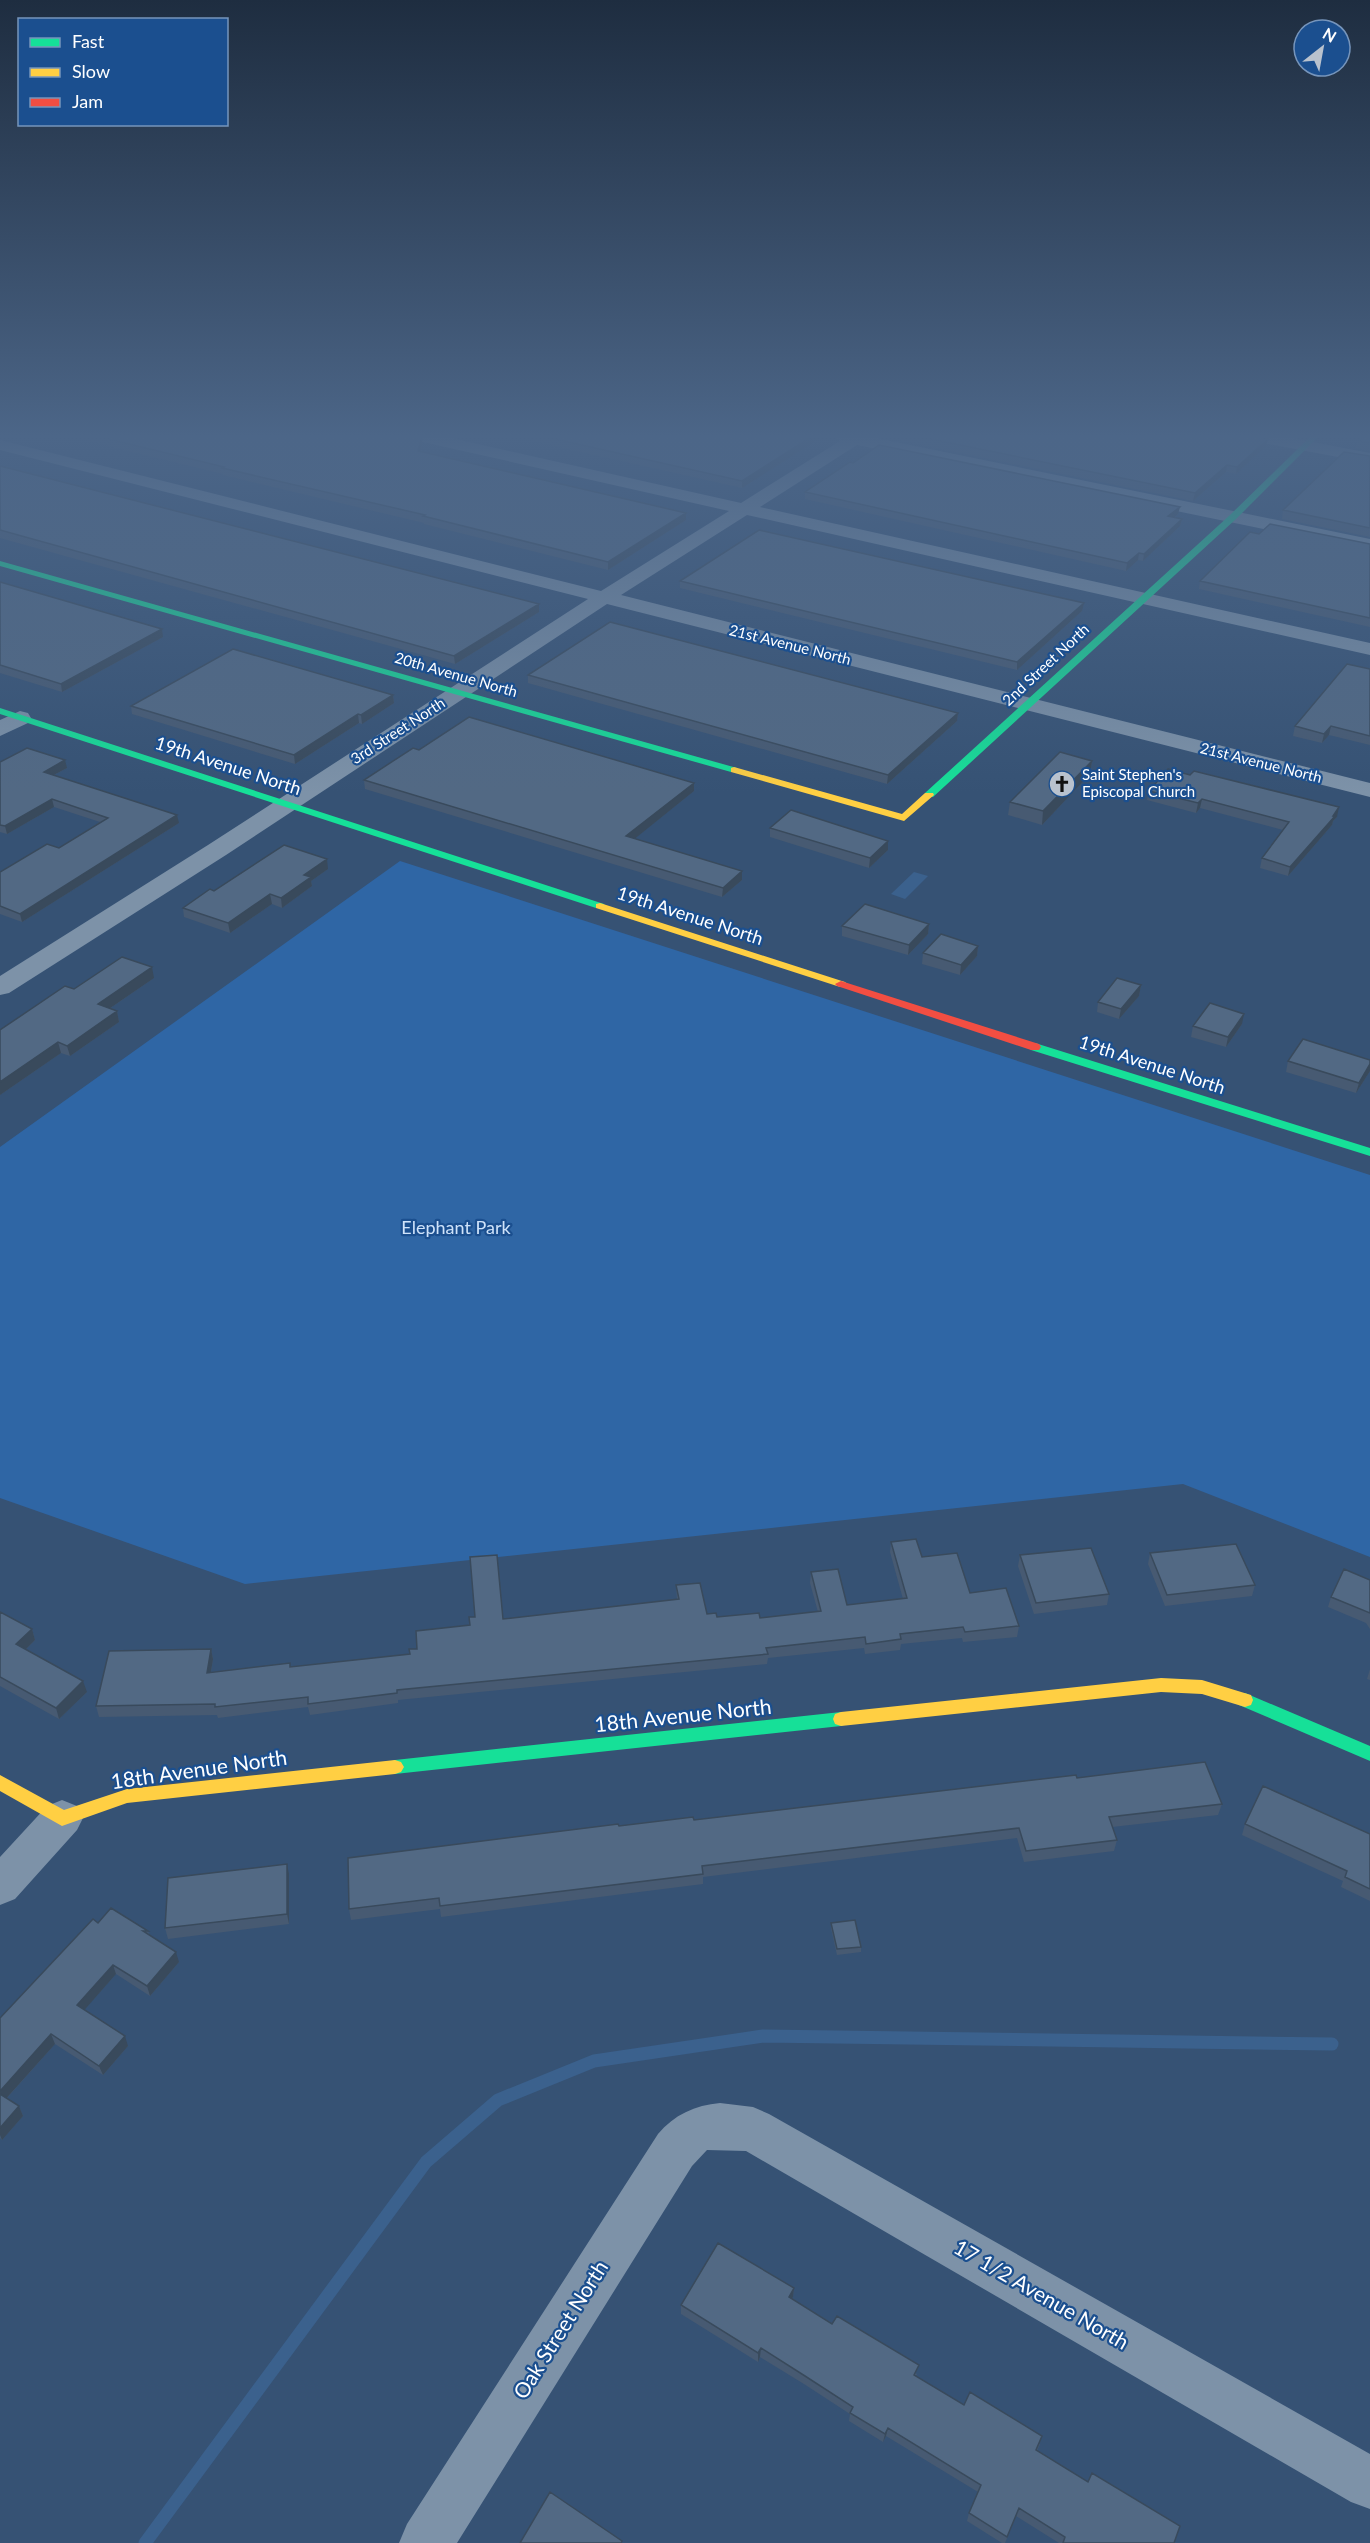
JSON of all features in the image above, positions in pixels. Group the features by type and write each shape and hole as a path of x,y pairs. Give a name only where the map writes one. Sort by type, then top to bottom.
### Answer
{"street":[{"name":"21st Avenue North","path":"436,556 1370,790"},
{"name":"3rd Street North","path":"0,987 670,556"},
{"path":"953,556 1370,649"},
{"name":"2nd Street North","path":"904,818 1190,556"},
{"name":"20th Avenue North","path":"0,563 904,818"},
{"path":"0,729 10,714"},
{"name":"19th Avenue North","path":"10,714 1057,1054 1370,1152"},
{"name":"18th Avenue North","path":"62,1818 127,1796 1161,1685 1203,1687 1242,1698 1370,1754"},
{"path":"0,1782 62,1818 0,1886"},
{"name":"17 1/2 Avenue North","path":"706,2126 753,2130 1370,2483"},
{"name":"Oak Street North","path":"426,2543 675,2150 681,2142 706,2126"}],"green space":[{"name":"Elephant Park","path":"400,861 1370,1175 1370,1557 1183,1484 245,1584 0,1498 0,1147"}],"shaded area":[{"path":"914,872 928,876 905,899 891,894"}],"building":[{"path":"93,556 350,556 539,604 454,656"},
{"path":"583,556 618,556 608,562"},
{"path":"719,556 873,556 1084,603 1017,662 680,581"},
{"path":"1094,556 1136,556 1127,563"},
{"path":"1226,556 1370,556 1370,618 1200,581"},
{"path":"0,582 162,629 61,684 0,665"},
{"path":"610,622 958,713 888,775 528,675"},
{"path":"233,649 393,695 361,715 358,714 294,755 131,706"},
{"path":"1347,664 1370,669 1370,736 1331,726 1324,734 1295,726"},
{"path":"469,717 694,783 626,836 742,871 723,888 364,780 413,748 419,750"},
{"path":"27,748 65,760 44,772 177,815 20,914 0,906 0,872 47,844 59,848 108,818 52,799 5,826 0,825 0,762"},
{"path":"1060,752 1092,761 1043,811 1010,802"},
{"path":"1168,769 1190,775 1194,771 1339,807 1333,816 1335,816 1290,867 1262,858 1289,822 1202,799 1198,803 1149,791"},
{"path":"791,810 888,841 870,858 770,828"},
{"path":"284,845 327,859 304,875 311,877 281,898 270,894 228,923 183,908 210,889 214,891"},
{"path":"865,904 929,924 909,945 842,926"},
{"path":"941,934 978,946 961,965 923,953"},
{"path":"122,957 152,967 98,1004 117,1011 67,1046 58,1042 0,1082 0,1030 65,986 74,989"},
{"path":"1117,978 1141,985 1121,1009 1098,1002"},
{"path":"1210,1003 1244,1014 1228,1037 1193,1026"},
{"path":"1303,1039 1370,1060 1370,1064 1359,1083 1288,1061"},
{"path":"916,1539 922,1557 957,1553 970,1593 1006,1588 1019,1626 965,1632 963,1627 900,1634 901,1639 866,1644 865,1637 766,1648 768,1654 397,1690 397,1693 308,1704 308,1697 215,1707 215,1704 96,1706 109,1651 211,1649 207,1673 290,1663 290,1667 410,1654 409,1649 417,1649 416,1631 470,1625 469,1617 475,1617 470,1557 497,1555 503,1619 679,1599 676,1585 700,1583 707,1614 716,1613 717,1617 759,1613 760,1618 821,1611 811,1572 838,1569 847,1605 907,1598 891,1542"},
{"path":"1236,1544 1255,1585 1167,1595 1150,1553"},
{"path":"1091,1548 1109,1594 1036,1603 1020,1555"},
{"path":"1344,1569 1370,1580 1370,1613 1331,1597"},
{"path":"0,1612 32,1629 16,1644 83,1681 56,1708 0,1677"},
{"path":"1205,1762 1222,1804 1109,1817 1117,1840 1026,1851 1019,1828 702,1866 703,1874 440,1906 439,1898 349,1909 348,1858 618,1824 619,1826 693,1817 694,1820"},
{"path":"1263,1786 1370,1834 1370,1889 1345,1877 1347,1871 1245,1824"},
{"path":"287,1864 287,1914 165,1928 168,1878"},
{"path":"111,1908 176,1952 147,1986 113,1965 77,2005 125,2036 99,2066 51,2034 0,2091 0,2018 93,1919 98,1923"},
{"path":"855,1920 861,1947 837,1949 831,1923"},
{"path":"0,2094 19,2106 0,2128"},
{"path":"718,2243 794,2288 789,2297 832,2324 837,2316 919,2365 914,2375 964,2405 970,2392 1042,2436 1036,2450 1088,2482 1092,2473 1180,2526 1174,2543 1063,2543 1065,2537 1019,2508 1007,2537 969,2513 981,2485 888,2428 885,2434 850,2413 853,2407 805,2376 761,2348 758,2353 681,2305"},
{"path":"550,2492 622,2541 621,2543 520,2543"}],"waterway":[{"path":"145,2543 426,2162 498,2100 594,2061 763,2036 1332,2044"}],"traffic: fast":[{"path":"929,795 1191,556"},
{"path":"0,563 734,770"},
{"path":"0,711 600,906"},
{"path":"1035,1047 1370,1152"},
{"path":"1245,1700 1370,1754"},
{"path":"395,1767 841,1719"}],"traffic: slow":[{"path":"734,770 904,818 929,795"},
{"path":"600,906 841,984"},
{"path":"841,1719 1161,1685 1202,1687 1245,1700"},
{"path":"0,1782 62,1818 127,1796 395,1767"}],"traffic: jam":[{"path":"841,984 1035,1047"}],"place":[{"name":"Saint Stephen's Episcopal Church","path":"1062,784"}]}
